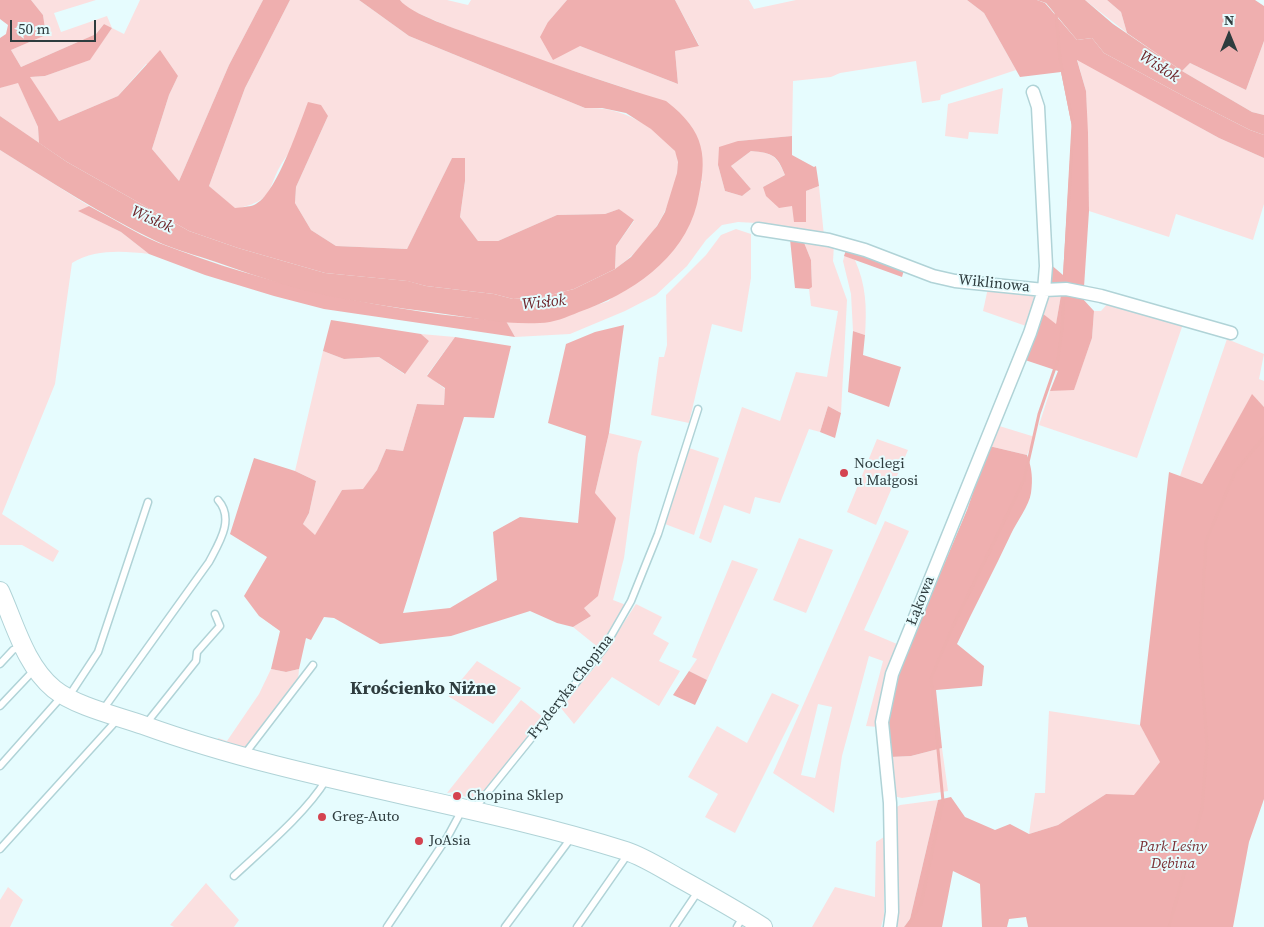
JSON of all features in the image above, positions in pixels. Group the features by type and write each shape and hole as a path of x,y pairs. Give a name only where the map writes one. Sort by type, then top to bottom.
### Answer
{"street":[{"name":"Łąkowa","path":"890,927 892,912 890,803 882,722 892,674 1030,333 1055,290 1046,266 1038,107 1033,92"},
{"name":"Wiklinowa","path":"758,229 839,243 938,277 1101,296 1231,333"},
{"path":"0,591 35,668 55,690 66,696 144,726 241,758 573,835 630,852 699,889 740,921 764,927"}],"lane":[{"name":"Fryderyka Chopina","path":"387,927 448,836 468,810 604,648 632,601 658,534 698,408"},
{"path":"102,710 209,562 222,537 226,517 225,508 218,500"},
{"path":"0,766 66,696 98,652 148,502"},
{"path":"144,726 196,661 197,652 220,626 215,614"},
{"path":"0,664 13,650 23,645"},
{"path":"241,758 313,665"},
{"path":"0,706 35,668"},
{"path":"0,848 120,717"},
{"path":"234,876 320,790 326,779"},
{"path":"505,927 573,835"},
{"path":"577,927 630,852"},
{"path":"674,927 699,889"}],"shaded area":[{"path":"31,0 96,0 54,13 61,32 107,16 112,28 104,24 96,34 21,67 11,50 46,35 43,15"},
{"path":"140,0 263,0 229,65 179,181 152,149 169,95 178,76 146,64 118,96 59,121 29,77 45,76 89,60 112,28 124,34"},
{"path":"290,0 359,0 409,36 585,108 617,112 646,125 671,145 678,160 678,168 671,196 653,232 636,252 615,269 616,246 634,221 619,209 605,214 557,215 498,241 478,241 460,217 465,181 465,158 452,158 407,249 336,246 311,230 295,203 296,187 328,116 286,157 265,196 259,201 235,209 209,186 245,88"},
{"path":"400,0 447,0 468,5 471,0 567,0 548,22 580,46 678,84 675,51 699,45 675,0 749,0 754,9 796,0 967,0 984,13 1016,70 941,95 940,100 922,103 916,61 840,73 831,77 793,81 792,136 738,141 718,165 725,191 742,196 751,189 731,166 751,151 773,156 785,175 763,187 792,205 806,222 806,191 819,186 824,236 756,223 738,222 722,225 706,240 687,266 656,295 625,311 570,334 515,337 506,321 541,323 609,301 702,182 637,92 534,58 450,27 406,8"},
{"path":"1085,0 1107,0 1121,12 1127,33"},
{"path":"1264,41 1264,115 1252,112 1182,71 1190,63 1246,90"},
{"path":"1077,59 1219,138 1264,158 1264,204 1253,240 1176,214 1169,237 1089,211 1086,91"},
{"path":"18,82 38,127 39,143 0,116 0,88"},
{"path":"1003,88 998,134 969,132 968,139 945,136 948,104"},
{"path":"0,150 89,206 79,211 121,232 149,254 129,252 100,253 81,258 72,263 55,384 2,514 59,551 53,562 22,545 0,545"},
{"path":"736,229 751,234 751,278 742,332 712,324 689,423 651,415 659,357 664,357 667,345 666,295 706,255 721,235"},
{"path":"803,240 834,245 833,261 847,300 841,413 828,406 820,432 809,429 780,503 755,497 750,514 724,505 711,543 699,538 742,407 780,421 796,372 827,377 838,311 811,306 809,289 812,286 811,260"},
{"path":"846,250 845,256 855,260 864,287 866,306 865,335 853,331 851,294 843,261"},
{"path":"988,288 1030,291 1035,299 1026,326 983,311"},
{"path":"1051,294 1061,295 1056,325 1042,313 1046,297"},
{"path":"1109,302 1183,324 1137,458 1039,425 1050,391 1074,389 1092,338 1094,311 1101,311"},
{"path":"421,334 455,337 427,375 445,389 444,405 417,404 403,451 386,449 377,470 363,490 342,490 315,536 303,524 309,513 316,481 295,471 323,351 344,359 379,357 404,374 429,341"},
{"path":"1227,339 1264,354 1259,379 1264,381 1264,407 1252,395 1202,484 1180,476"},
{"path":"996,425 1035,437 1027,455 989,446"},
{"path":"609,433 642,441 638,454 624,558 613,600 626,605 599,648 573,627 591,616 584,608 595,493"},
{"path":"877,439 908,450 876,525 847,512"},
{"path":"689,448 719,458 694,535 665,524"},
{"path":"885,521 909,531 864,630 897,644 885,677 878,727 866,726 883,661 869,656 842,756 834,813 773,773","holes":["818,704 832,707 815,778 801,775"]},
{"path":"799,538 833,550 806,613 773,600"},
{"path":"732,560 758,569 707,680 689,671 697,659 692,657"},
{"path":"636,604 662,617 653,634 669,643 659,661 680,671 659,706 612,677 574,724 560,707 595,667"},
{"path":"477,661 521,688 493,724 448,696"},
{"path":"271,669 286,672 299,669 298,682 250,743 242,749 218,742 218,738 227,741 259,694"},
{"path":"772,693 799,705 735,833 705,817 718,794 688,777 717,726 747,743"},
{"path":"521,700 544,718 475,801 454,792 447,793"},
{"path":"1049,711 1140,725 1161,762 1134,796 1106,794 1058,825 1029,834 1035,793 1045,793"},
{"path":"942,748 948,791 902,798 893,796 890,757 911,756"},
{"path":"938,800 910,919 904,927 894,927 894,809 900,805"},
{"path":"884,837 884,916 881,927 812,927 835,887 875,897 876,842"},
{"path":"206,883 239,920 234,927 174,927 170,925"},
{"path":"8,887 23,900 10,927 0,927 0,900"}],"green space":[{"path":"0,0 31,0 43,15 46,35 11,50 21,67 96,34 104,24 112,28 90,60 45,76 30,77 59,121 118,96 160,50 178,76 169,95 152,149 179,181 229,65 263,0 290,0 245,88 209,186 235,208 254,205 262,199 270,188 286,159 308,102 321,105 328,116 296,187 295,203 311,230 336,246 407,249 452,158 465,158 465,181 460,217 478,241 498,241 557,215 605,214 619,209 634,220 616,246 615,269 574,289 542,297 513,299 494,294 426,286 407,281 325,273 238,248 189,231 67,162 39,143 38,127 18,83 0,88 0,38 6,34 8,25 0,19"},
{"path":"567,0 675,0 699,46 675,51 678,84 580,46 553,60 540,37 548,22"},
{"path":"967,0 1037,0 1045,3 1077,40 1092,38 1104,53 1189,99 1250,130 1264,135 1264,158 1219,138 1077,60 1086,91 1088,133 1089,211 1084,287 1050,283 1049,263 1063,275 1072,127 1061,72 1020,77 984,13"},
{"path":"1107,0 1255,0 1264,6 1264,41 1246,90 1190,63 1182,71 1127,33 1121,12"},
{"path":"792,136 792,155 814,167 816,166 819,186 806,191 806,222 794,222 792,206 779,208 766,196 763,187 785,175 777,159 773,156 751,151 731,166 751,189 742,196 725,191 718,165 719,147 738,141"},
{"path":"89,206 159,243 243,272 330,295 373,304 461,317 506,321 515,337 324,309 205,275 149,254 121,232 78,211"},
{"path":"790,239 803,240 811,260 812,287 809,289 795,288"},
{"path":"846,250 904,270 902,277 844,256"},
{"path":"1061,295 1082,298 1094,311 1092,338 1074,390 1050,391 1058,371 1025,360 1042,313 1056,324"},
{"path":"331,320 421,334 429,341 405,374 379,357 344,359 323,351"},
{"path":"624,325 609,433 595,493 616,518 598,596 584,608 591,616 573,627 557,623 530,611 451,636 380,644 334,618 324,617 311,640 306,638 299,669 286,672 271,669 280,631 259,616 244,596 267,557 230,534 254,458 295,471 316,481 309,513 303,524 315,535 342,490 363,489 377,470 386,449 403,451 417,404 444,405 445,388 427,376 455,337 511,346 494,418 464,417 403,613 450,608 497,580 493,532 520,517 578,523 586,436 548,423 566,344 595,332"},
{"path":"853,331 865,335 863,355 901,367 889,407 848,392"},
{"name":"Park Leśny Dębina","path":"1252,394 1264,407 1264,799 1249,842 1233,927 1028,927 1026,917 1009,919 1007,927 982,927 980,884 953,871 942,927 904,927 910,919 938,800 951,797 965,817 995,830 1010,824 1029,834 1058,825 1106,794 1134,795 1160,762 1140,725 1169,472 1202,484"},
{"path":"828,406 841,413 835,438 820,432"},
{"path":"989,446 1027,455 1032,483 1028,503 957,644 984,666 982,686 936,690 942,748 911,756 890,757 888,726 891,690 967,510"},
{"path":"689,671 707,680 695,705 673,695"}],"water":[{"name":"Wisłok","path":"359,0 400,0 414,11 448,26 666,101 689,123 701,146 703,158 697,204 690,224 680,242 667,258 635,285 570,316 545,323 516,323 481,319 385,306 324,295 285,285 178,250 116,220 0,150 0,116 67,162 189,231 238,248 325,273 408,281 426,286 494,294 513,299 542,297 574,289 615,269 631,257 657,226 665,212 677,173 678,162 675,151 651,129 626,113 602,108 585,108 409,36"},
{"name":"Wisłok","path":"1037,0 1085,0 1113,24 1182,71 1252,112 1264,115 1264,135 1250,130 1189,99 1104,53 1092,38 1077,40 1046,3"}],"waterway":[{"path":"1056,13 1060,59 1073,124 1064,285"},
{"path":"907,927 921,904 943,801 931,678 953,626 1024,480 1039,414 1058,359 1064,291"},
{"path":"1169,927 1202,809 1207,745 1200,647 1206,541 1235,472 1264,437"}],"place":[{"name":"Noclegi u Małgosi","path":"844,473"},
{"name":"Chopina Sklep","path":"457,796"},
{"name":"Greg-Auto","path":"322,817"},
{"name":"JoAsia","path":"419,841"}],"district":[{"name":"Krościenko Niżne","path":"423,689"}]}
